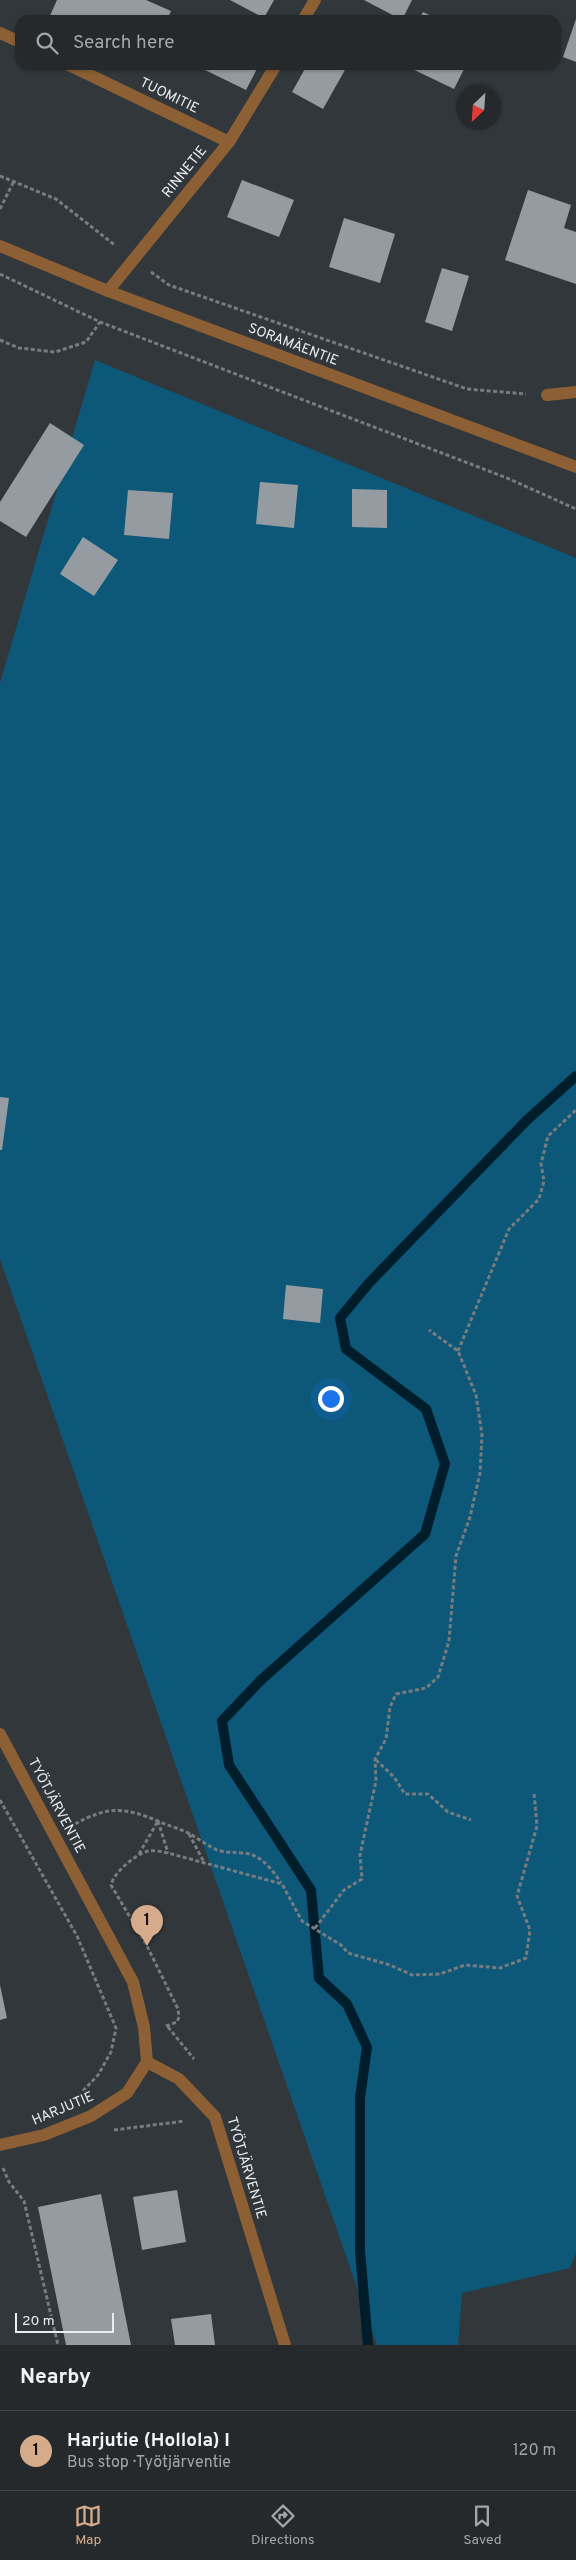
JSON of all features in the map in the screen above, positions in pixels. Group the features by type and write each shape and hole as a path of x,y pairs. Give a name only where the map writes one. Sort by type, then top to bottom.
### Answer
{"street":[{"path":"306,15 315,0"},
{"path":"0,33 15,40"},
{"name":"TUOMITIE","path":"79,70 229,142"},
{"name":"RINNETIE","path":"108,291 229,142 273,70"},
{"name":"SORAMÄENTIE","path":"0,246 108,291 576,467"},
{"path":"547,395 576,392"},
{"name":"TYÖTJÄRVENTIE","path":"0,1734 133,1982 144,2027 147,2062 179,2080 215,2117 285,2345"},
{"name":"HARJUTIE","path":"0,2145 44,2135 91,2116 127,2093 147,2062"}],"path":[{"name":"SORAMÄENTIE","path":"0,176 56,199 169,285 467,389 547,395"},
{"path":"0,209 14,181"},
{"path":"0,274 100,322 507,478 576,509"},
{"path":"0,340 19,348 56,352 86,342 100,322"},
{"path":"458,1351 509,1229 539,1199 544,1181 541,1164 548,1136 576,1110"},
{"path":"315,1928 344,1890 362,1879 360,1855 376,1781 375,1760 386,1739 390,1707 396,1694 426,1688 438,1677 449,1641 456,1556 470,1517 478,1482 482,1435 476,1395 458,1351 429,1330"},
{"path":"375,1760 394,1777 405,1794 428,1794 448,1812 471,1820"},
{"path":"54,1835 94,1814 111,1810 128,1810 188,1833 216,1849 230,1854 246,1853 258,1859 272,1869 302,1921 341,1945 348,1953 390,1965 412,1975 440,1974 466,1965 500,1968 526,1958 530,1930 517,1896 537,1826 534,1793"},
{"path":"0,1800 76,1936 116,2028 111,2052 98,2075 80,2094 98,2132 215,2117"},
{"path":"158,1821 168,1853"},
{"path":"158,1821 139,1854 113,1879 111,1885 147,1946 178,2008 179,2017 177,2022 168,2026"},
{"path":"188,1833 204,1862"},
{"path":"139,1854 151,1850 168,1853 282,1884"},
{"path":"0,2160 9,2182 24,2201 58,2345"}],"shaded area":[{"path":"95,360 576,558 576,2253 570,2268 462,2293 458,2345 377,2345 0,1259 0,683"}],"building":[{"path":"57,0 146,0 171,11 169,15 50,15"},
{"path":"230,0 274,0 266,15 258,15"},
{"path":"364,0 412,0 404,15 392,15"},
{"path":"576,19 576,62 563,57"},
{"path":"205,70 256,70 246,90"},
{"path":"304,70 345,70 323,109 292,92"},
{"path":"414,70 464,70 454,89"},
{"path":"242,180 294,200 279,237 227,217"},
{"path":"528,190 571,205 564,228 576,232 576,284 505,260"},
{"path":"344,218 395,234 380,283 329,267"},
{"path":"442,268 469,276 452,331 425,322"},
{"path":"50,423 84,445 26,537 0,521 0,502"},
{"path":"260,482 298,485 294,528 256,524"},
{"path":"352,489 387,490 387,528 352,527"},
{"path":"128,490 173,493 169,539 124,535"},
{"path":"83,537 118,560 94,596 60,574"},
{"path":"0,1097 9,1098 2,1150 0,1150"},
{"path":"286,1285 323,1289 320,1323 283,1319"},
{"path":"0,1985 7,2018 0,2020"},
{"path":"177,2190 186,2242 142,2250 133,2197"},
{"path":"101,2194 131,2345 66,2345 38,2207"},
{"path":"211,2314 215,2345 175,2345 171,2319"}],"waterway":[{"path":"368,2345 360,2251 360,2098 367,2047 347,2004 319,1978 311,1890 229,1765 222,1721 261,1680 425,1534 445,1464 426,1409 346,1349 340,1318 369,1283 527,1120 576,1076"}],"place":[{"name":"Harjutie (Hollola) I","path":"147,1946"}]}
